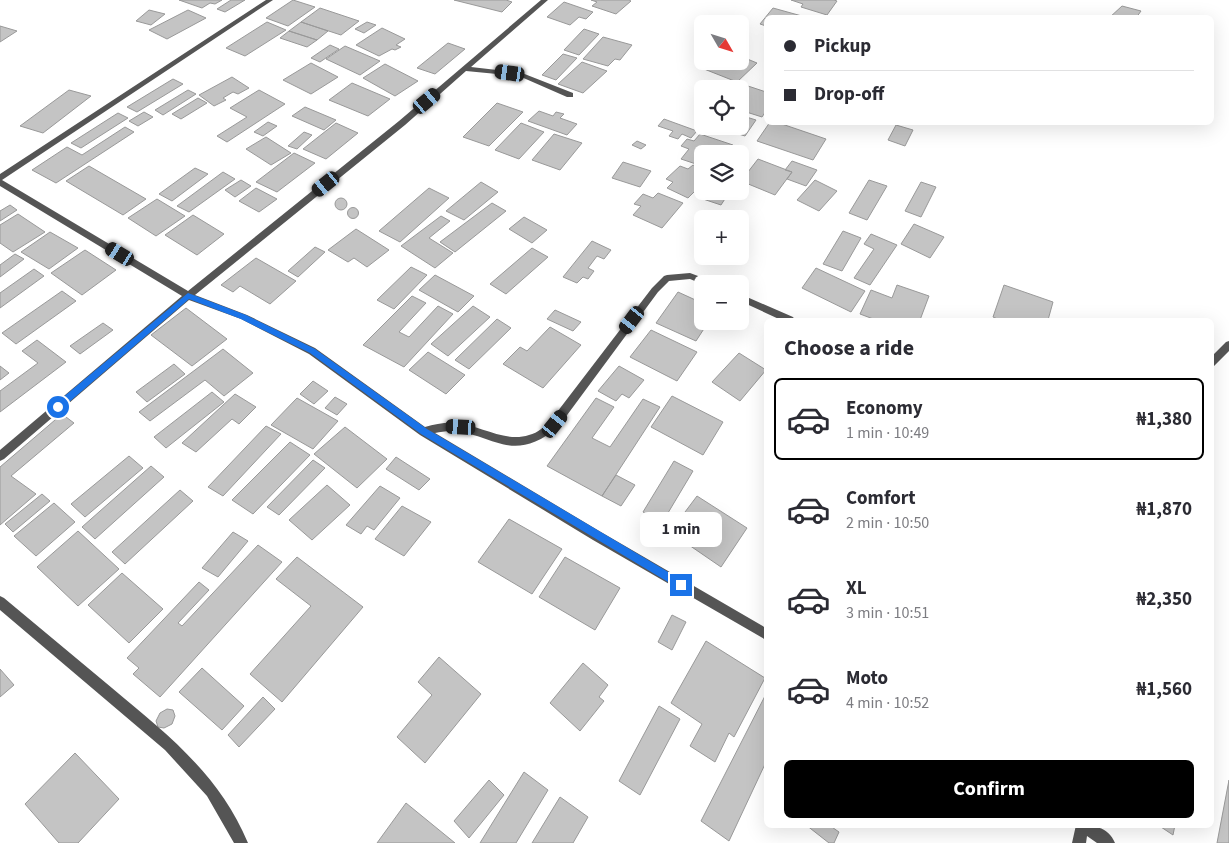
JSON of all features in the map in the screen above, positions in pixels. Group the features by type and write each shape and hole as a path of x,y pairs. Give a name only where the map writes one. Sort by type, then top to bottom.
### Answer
{"street":[{"path":"0,178 270,0"},
{"path":"0,456 188,296 465,69 544,0"},
{"path":"465,69 520,74 570,95"},
{"path":"0,182 188,296 244,317 312,351 424,432 596,536 764,633"},
{"path":"424,432 444,426 461,427 506,441 519,442 537,438 555,424 655,290 667,278 690,276 694,278"},
{"path":"749,301 786,318"},
{"path":"1214,360 1229,345"},
{"path":"0,602 170,745 212,791 243,842"},
{"path":"1079,843 1083,828"},
{"path":"1088,828 1108,843"}],"building":[{"path":"179,0 222,0 215,4 210,3 202,8"},
{"path":"231,0 245,0 225,12 217,9"},
{"path":"293,0 315,7 288,26 266,18"},
{"path":"454,0 506,0 512,2 502,12"},
{"path":"591,0 631,1 616,14 592,6 597,2"},
{"path":"791,0 837,1 827,15 801,7 803,4"},
{"path":"564,2 593,12 586,19 579,17 570,25 547,17"},
{"path":"1122,6 1141,11 1138,15 1112,15"},
{"path":"320,8 359,21 341,35 301,22"},
{"path":"773,8 798,15 767,15"},
{"path":"149,10 165,14 151,25 136,21"},
{"path":"188,10 206,18 167,39 149,30"},
{"path":"267,22 286,30 245,56 226,48"},
{"path":"301,22 328,31 317,40 289,31"},
{"path":"367,22 376,25 364,33 355,29"},
{"path":"0,26 17,31 0,42"},
{"path":"382,28 405,39 396,45 401,47 395,50 392,49 379,56 356,45"},
{"path":"584,29 599,34 579,55 564,50"},
{"path":"289,31 317,40 307,47 280,38"},
{"path":"603,37 632,45 620,60 615,59 608,66 583,59"},
{"path":"448,43 465,49 435,74 417,68"},
{"path":"330,45 339,49 320,62 311,58"},
{"path":"345,46 380,61 360,75 326,59"},
{"path":"563,54 577,58 556,80 542,75"},
{"path":"749,60 757,63 739,80 732,80 707,70 749,70"},
{"path":"582,62 607,71 583,93 558,84"},
{"path":"311,63 338,77 311,94 283,80"},
{"path":"385,64 418,81 395,96 363,78"},
{"path":"232,77 249,88 238,94 233,92 223,98 226,100 214,106 199,95"},
{"path":"173,79 183,84 137,112 127,107"},
{"path":"352,83 390,99 368,116 329,100"},
{"path":"749,86 764,91 764,114 762,117 749,113"},
{"path":"69,90 91,96 43,133 20,126"},
{"path":"188,90 196,94 163,115 155,110"},
{"path":"259,90 285,104 227,142 217,136 247,117 230,108"},
{"path":"198,98 207,103 181,119 172,114"},
{"path":"497,103 523,112 489,146 463,137"},
{"path":"305,107 336,120 324,130 292,116"},
{"path":"539,111 553,116 556,112 564,114 560,118 577,124 567,135 528,121"},
{"path":"144,112 153,117 138,126 129,121"},
{"path":"118,113 128,118 81,148 71,143"},
{"path":"749,118 756,120 749,130"},
{"path":"664,119 694,130 694,134 691,138 682,134 678,139 669,136 673,131 658,126"},
{"path":"268,122 277,126 263,136 254,132"},
{"path":"336,123 358,133 326,159 303,149"},
{"path":"521,123 544,132 519,159 495,150"},
{"path":"768,125 785,125 826,139 813,160 757,141"},
{"path":"896,125 913,130 905,146 888,140"},
{"path":"125,127 134,132 56,183 32,170 67,147 82,155"},
{"path":"304,132 312,135 297,149 288,146"},
{"path":"554,134 582,143 560,170 532,160"},
{"path":"699,135 703,135 733,145 694,145 694,163 681,159 689,149 681,146 687,139 694,141"},
{"path":"266,137 291,153 271,165 246,149"},
{"path":"637,141 646,145 641,149 632,145"},
{"path":"294,153 315,163 277,192 256,182"},
{"path":"758,159 792,172 775,195 749,184 749,171"},
{"path":"792,161 817,170 806,186 787,179 792,172 785,170"},
{"path":"623,162 651,171 640,187 612,178"},
{"path":"89,166 146,199 123,215 66,181"},
{"path":"680,166 688,169 694,166 694,192 688,198 667,188 673,182 666,179"},
{"path":"195,168 208,174 172,201 159,194"},
{"path":"223,172 235,179 189,212 177,206"},
{"path":"241,180 251,186 235,197 225,190"},
{"path":"815,180 837,191 819,211 797,200"},
{"path":"869,180 887,186 867,220 849,213"},
{"path":"481,182 498,192 464,220 446,211"},
{"path":"921,182 936,187 921,217 905,211"},
{"path":"256,188 277,199 259,212 239,201"},
{"path":"429,188 449,198 400,242 379,231"},
{"path":"658,193 683,203 662,228 633,215 641,206 634,204 643,194 653,198"},
{"path":"341,198 347,204 341,210 335,204"},
{"path":"157,199 185,216 156,236 128,218"},
{"path":"706,200 724,200 721,205"},
{"path":"492,203 506,211 455,252 440,242"},
{"path":"10,205 17,210 0,221 0,211"},
{"path":"351,208 355,208 358,213 357,217 351,218 348,215 348,211"},
{"path":"18,214 45,232 13,252 0,243 0,225"},
{"path":"193,215 224,234 197,255 165,235"},
{"path":"441,216 450,221 429,238 453,253 435,268 401,246"},
{"path":"524,217 547,230 532,243 509,229"},
{"path":"914,224 944,237 930,258 901,244"},
{"path":"356,229 389,250 367,267 354,258 348,262 328,250"},
{"path":"843,231 861,238 842,271 823,264"},
{"path":"50,232 78,248 49,269 21,252"},
{"path":"871,234 897,245 870,285 854,278 874,249 864,244"},
{"path":"592,241 611,250 604,259 597,256 588,268 594,271 588,279 583,277 577,283 563,277"},
{"path":"315,247 325,252 298,277 288,271"},
{"path":"532,248 548,257 506,294 490,284"},
{"path":"85,250 116,270 82,295 51,273"},
{"path":"15,254 24,259 0,277 0,265"},
{"path":"256,258 296,281 270,304 240,286 233,292 221,285"},
{"path":"411,267 427,275 394,309 377,300"},
{"path":"816,268 865,291 851,312 802,288"},
{"path":"34,269 44,276 0,308 0,293"},
{"path":"435,275 474,296 458,312 419,290"},
{"path":"897,285 929,296 921,318 871,318 860,314 871,290 892,298"},
{"path":"1004,285 1053,302 1049,318 993,317"},
{"path":"62,291 76,301 16,344 2,333"},
{"path":"678,292 694,299 694,330 703,330 696,341 656,323"},
{"path":"412,296 426,303 399,332 409,337 438,306 453,314 404,367 363,345"},
{"path":"473,306 490,317 448,356 431,344"},
{"path":"186,308 227,339 192,366 151,335"},
{"path":"555,310 581,322 573,331 547,319"},
{"path":"497,319 511,328 469,369 455,360"},
{"path":"103,323 113,330 80,354 70,346"},
{"path":"550,327 581,345 543,388 503,364 520,347 527,351"},
{"path":"651,330 697,352 677,381 630,357"},
{"path":"37,340 66,362 0,412 0,391 38,363 22,351"},
{"path":"223,349 253,373 224,396 205,380 150,421 139,412"},
{"path":"428,352 465,375 446,394 409,370"},
{"path":"739,353 764,369 764,372 740,401 712,382"},
{"path":"174,364 185,374 147,402 136,392"},
{"path":"0,366 9,373 0,380"},
{"path":"619,366 644,380 629,398 622,394 616,401 598,391"},
{"path":"313,381 328,391 314,404 300,394"},
{"path":"212,392 224,402 166,448 154,437"},
{"path":"235,394 256,407 239,424 232,419 196,452 182,443"},
{"path":"672,396 723,422 703,455 651,427"},
{"path":"335,397 347,404 337,415 325,408"},
{"path":"297,398 338,421 313,449 271,425"},
{"path":"596,398 614,407 592,438 610,447 643,399 660,407 602,496 547,466"},
{"path":"62,414 74,423 11,476 36,494 0,525 0,467"},
{"path":"266,426 281,434 223,496 208,487"},
{"path":"345,427 387,459 357,488 314,454"},
{"path":"290,442 310,455 253,514 232,500"},
{"path":"129,456 143,468 85,517 71,504"},
{"path":"396,457 430,479 419,490 386,469"},
{"path":"313,460 325,468 279,515 267,507"},
{"path":"674,461 693,471 662,523 643,512"},
{"path":"151,466 164,477 95,539 82,527"},
{"path":"616,475 635,485 621,506 602,496"},
{"path":"327,485 350,505 312,540 289,520"},
{"path":"380,486 400,498 374,530 367,526 361,534 346,525"},
{"path":"180,490 193,501 125,564 112,552"},
{"path":"42,494 50,501 13,532 5,524"},
{"path":"697,496 747,528 721,567 670,532"},
{"path":"54,503 75,522 36,556 14,536"},
{"path":"402,506 431,522 404,556 375,539"},
{"path":"509,519 562,549 532,594 478,562"},
{"path":"78,531 119,569 78,606 37,567"},
{"path":"233,532 248,541 218,577 202,568"},
{"path":"258,545 282,562 160,697 133,674 139,668 127,658 199,582 209,590 178,623 182,626"},
{"path":"297,557 363,607 282,702 250,674 311,606 276,579"},
{"path":"565,557 620,588 595,630 539,597"},
{"path":"122,573 163,609 129,643 88,605"},
{"path":"672,615 686,622 672,650 658,642"},
{"path":"706,641 764,677 734,737 729,733 715,762 690,746 702,724 671,703"},
{"path":"439,657 481,694 425,763 397,737 432,695 418,682"},
{"path":"583,663 608,685 599,697 604,701 580,731 550,703"},
{"path":"202,668 244,706 222,730 179,692"},
{"path":"0,669 14,685 0,697"},
{"path":"263,697 275,709 239,747 228,735"},
{"path":"764,698 764,766 729,841 701,821"},
{"path":"659,706 680,719 640,795 619,781"},
{"path":"167,709 173,710 175,716 172,724 164,728 158,727 156,721 160,713"},
{"path":"75,753 119,799 78,843 59,843 25,804"},
{"path":"524,772 548,790 516,843 480,843"},
{"path":"489,780 504,795 469,838 454,821"},
{"path":"1229,780 1229,843 1217,843"},
{"path":"560,797 588,817 573,843 532,843"},
{"path":"406,803 455,843 377,843"},
{"path":"810,828 833,828 839,832 834,843 829,843"},
{"path":"1162,828 1174,828 1173,835"}],"route":[{"path":"58,407 188,296 244,317 312,351 424,432 681,585"}]}
